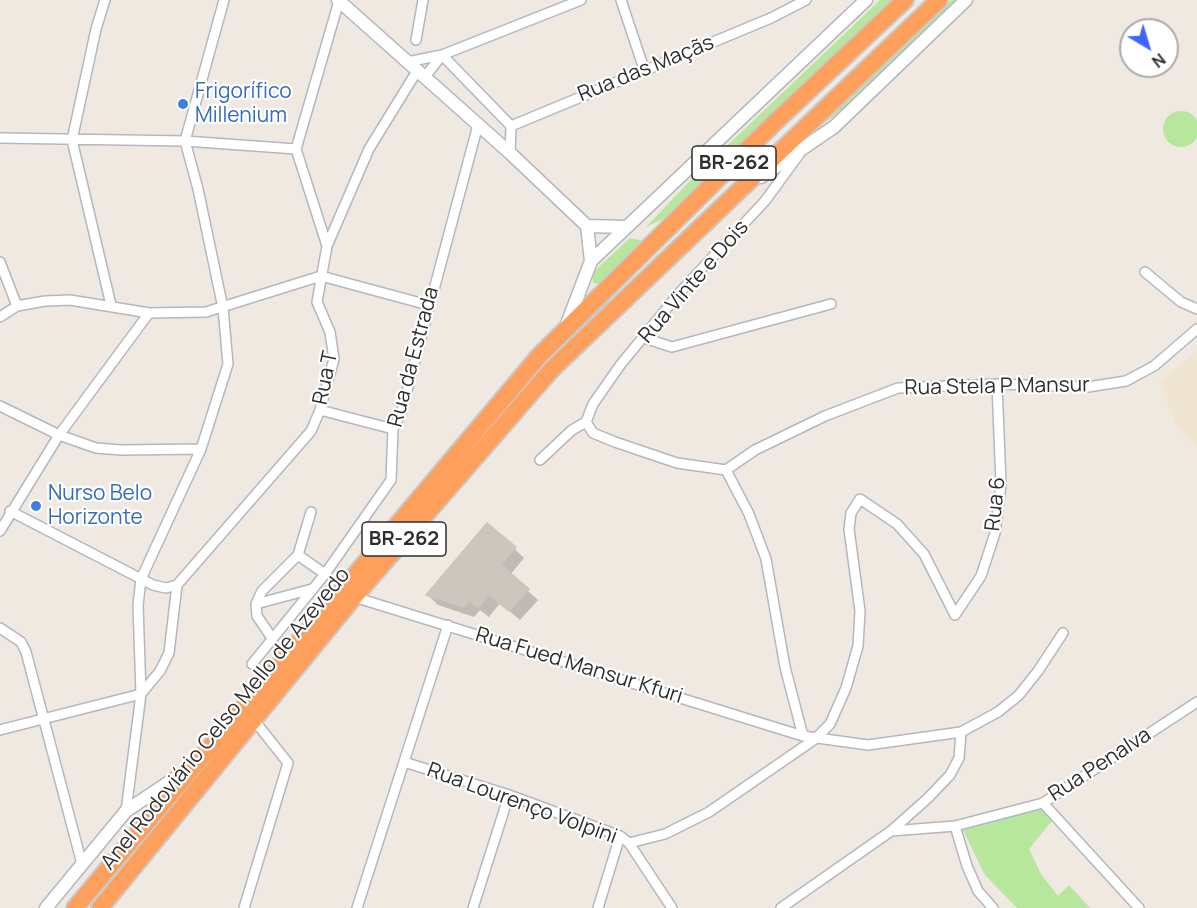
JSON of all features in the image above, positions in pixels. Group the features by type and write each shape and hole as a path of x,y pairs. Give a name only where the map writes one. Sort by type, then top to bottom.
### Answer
{"highway":[{"name":"Anel Rodoviário Celso Mello de Azevedo","path":"75,908 192,766 566,328 772,125 905,0"},
{"name":"Anel Rodoviário Celso Mello de Azevedo","path":"100,908 354,597 552,369 939,0"}],"main road":[{"name":"Anel Rodoviário Celso Mello de Azevedo","path":"566,328 591,261 866,0"},
{"name":"Anel Rodoviário Celso Mello de Azevedo","path":"735,194 834,127 966,0"},
{"path":"339,1 510,153 587,226 591,261"},
{"path":"587,226 625,227"},
{"path":"46,908 126,811 192,766"}],"street":[{"path":"105,0 96,29 72,140 111,305"},
{"path":"126,811 141,694 138,605 141,579 201,449 228,364 223,308 198,189 185,141 224,0"},
{"path":"416,40 423,0"},
{"path":"407,62 442,55 581,0"},
{"path":"621,0 645,69"},
{"name":"Rua das Maçãs","path":"511,126 771,18 806,0"},
{"path":"327,246 296,149 339,1"},
{"path":"442,55 511,126 510,153"},
{"name":"Rua T","path":"177,585 297,450 311,431 320,410 334,359 334,344 317,302 327,246 369,149 420,75 442,55"},
{"name":"Rua da Estrada","path":"252,663 326,574 391,480 393,429 401,414 428,305 478,125"},
{"path":"0,138 185,141 296,149"},
{"name":"Rua Vinte e Dois","path":"586,422 593,404 621,364 681,291 765,201 797,157 808,146"},
{"path":"0,262 17,306"},
{"path":"1145,272 1180,302 1197,309"},
{"path":"0,317 17,306 45,301 70,300 149,313 206,312 321,276 428,305"},
{"path":"644,338 672,347 831,304"},
{"path":"0,531 10,511 59,435 149,313"},
{"name":"Rua Stela P Mansur","path":"726,470 755,450 879,394 898,388 997,384 1088,387 1126,381 1154,366 1197,329"},
{"name":"Rua 6","path":"955,615 981,576 995,533 1001,484 997,384"},
{"path":"0,406 59,435 96,448 201,449"},
{"path":"320,410 393,429"},
{"path":"540,460 572,430 586,422 593,433 615,442 677,462 726,470 749,514 766,559 785,667 803,736"},
{"name":"Rua Lourenço Volpini","path":"404,762 509,795 620,836 629,843 665,834 709,812 815,740 830,724 846,688 858,646 860,611 849,529 851,513 860,500 897,524 924,554 955,615"},
{"path":"0,730 141,694 160,671 169,653 177,585 166,588 153,585 10,511"},
{"path":"272,638 257,616 256,604 262,591 298,555 311,512"},
{"path":"298,555 326,574"},
{"path":"256,604 313,589"},
{"name":"Rua Fued Mansur Kfuri","path":"354,597 815,740 868,745 961,732"},
{"path":"357,908 448,625"},
{"path":"0,628 21,642 26,652 82,864"},
{"path":"781,908 891,831 928,798 950,775 959,758 961,732 998,712 1019,694 1038,671 1063,633"},
{"name":"Rua Penalva","path":"891,831 955,826 1043,803 1197,702"},
{"path":"244,908 288,764 254,720"},
{"path":"473,908 509,795"},
{"path":"1043,803 1139,908"},
{"path":"955,826 966,866 978,891 993,908"},
{"path":"598,908 620,836"},
{"path":"629,843 672,908"}],"shaded area":[{"path":"1197,351 1197,447 1177,426 1159,383"}],"green space":[{"path":"880,0 896,0 671,215 646,227 687,184"},
{"path":"951,0 961,0 838,113 814,130"},
{"path":"1181,111 1194,116 1199,129 1194,142 1181,147 1168,142 1163,129 1168,116"},
{"path":"630,238 643,241 600,284 593,283 592,273"},
{"path":"1042,805 1054,818 1029,849 1041,874 1058,896 1069,885 1090,908 1017,908 985,875 962,828"}],"building":[{"path":"487,523 516,547 501,565 529,589 509,611 489,595 478,608 470,601 464,607 426,595"}],"place":[{"name":"Frigorífico Millenium","path":"183,104"},
{"name":"Nurso Belo Horizonte","path":"36,506"}]}
